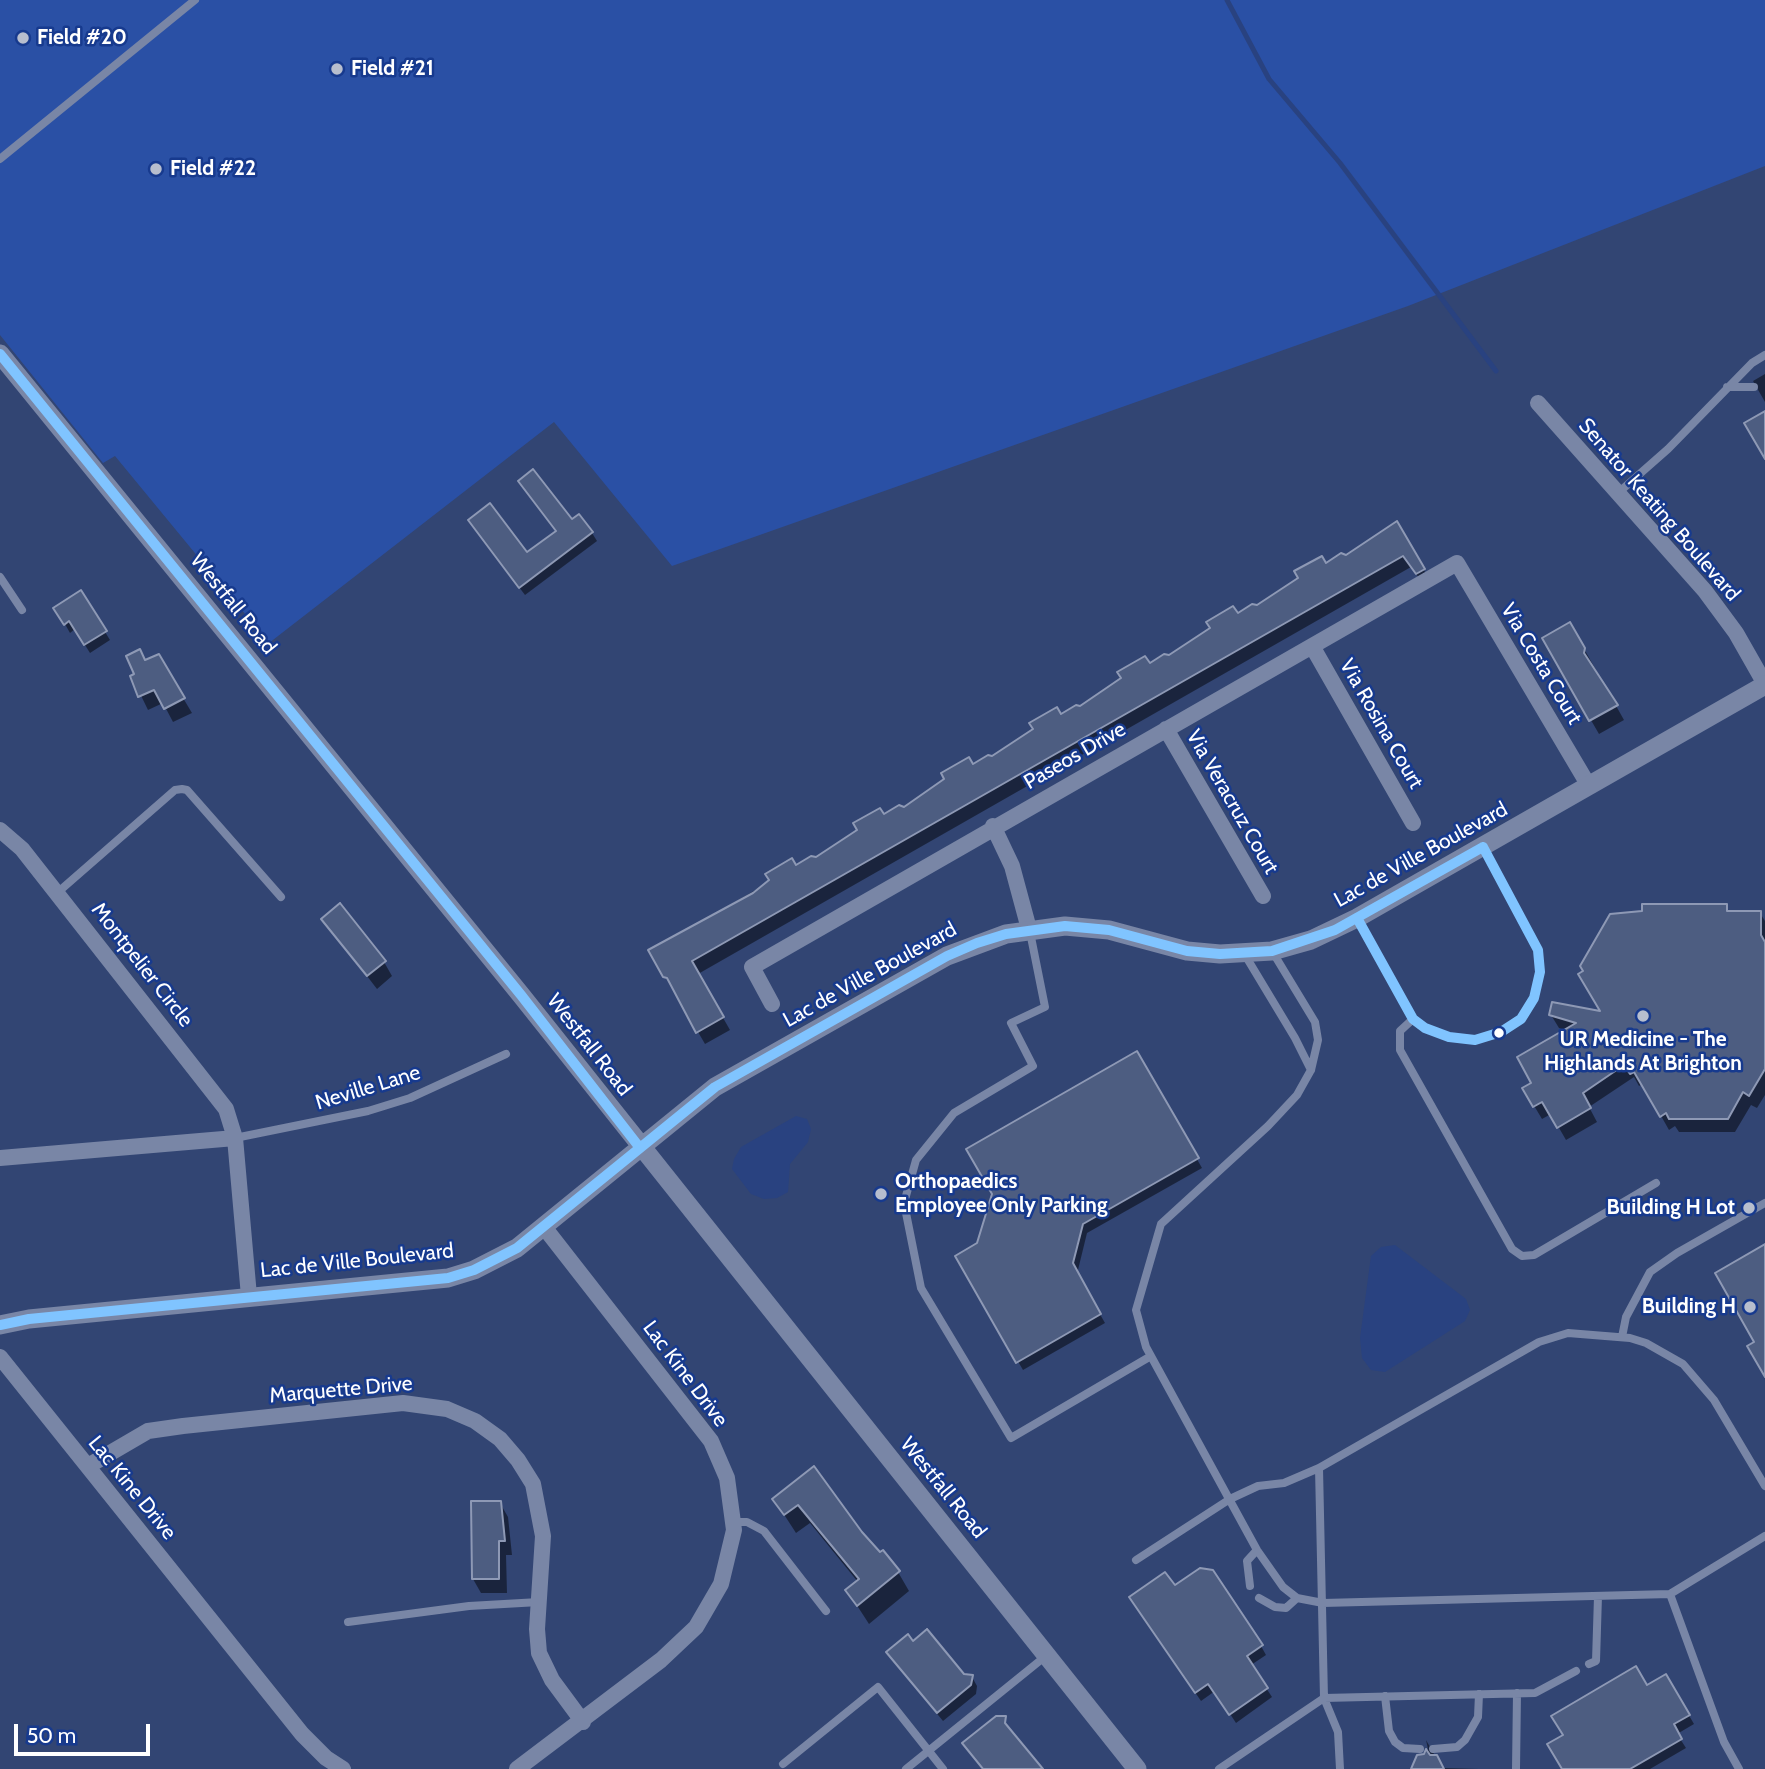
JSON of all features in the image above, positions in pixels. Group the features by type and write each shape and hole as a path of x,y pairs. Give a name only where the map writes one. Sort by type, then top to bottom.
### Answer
{"street":[{"name":"Westfall Road","path":"0,354 522,995 640,1148 1138,1769"},
{"name":"Senator Keating Boulevard","path":"1538,403 1705,592 1736,633 1765,685"},
{"name":"Paseos Drive","path":"772,1004 752,967 993,826 1457,563"},
{"name":"Via Costa Court","path":"1457,563 1589,786"},
{"name":"Via Rosina Court","path":"1312,646 1413,823"},
{"name":"Lac de Ville Boulevard","path":"0,1325 249,1296 448,1278 493,1261 544,1227 715,1087 935,962 976,943 1029,929 1088,927 1187,951 1244,954 1272,951 1311,940 1357,918 1765,685"},
{"name":"Via Veracruz Court","path":"1166,729 1263,896"},
{"path":"993,826 1012,866 1029,929"},
{"name":"Montpelier Circle","path":"0,830 22,849 215,1091 231,1120 235,1138 249,1296"},
{"path":"0,1158 235,1138"},
{"name":"Lac Kine Drive","path":"517,1769 583,1722 661,1660 696,1627 721,1584 732,1547 734,1522 727,1478 705,1432 544,1227"},
{"name":"Lac Kine Drive","path":"0,1357 302,1734 326,1758 343,1769"},
{"name":"Marquette Drive","path":"88,1466 148,1431 403,1403 447,1409 475,1421 500,1439 533,1484 543,1536 539,1653 552,1680 583,1722"}],"lane":[{"path":"0,159 195,0"},
{"path":"1618,493 1676,442 1727,387 1765,355"},
{"path":"1727,387 1754,387"},
{"path":"0,577 22,610"},
{"path":"57,893 175,790 182,789 187,790 281,897"},
{"path":"1357,918 1413,1019 1425,1028 1449,1037 1475,1040 1501,1032 1521,1019 1534,998 1540,972 1537,943 1483,847"},
{"path":"1029,929 1045,1007 1011,1023 1033,1066 954,1113 916,1160 904,1203 921,1288 1011,1438 1151,1356"},
{"path":"1272,951 1315,1022 1318,1040 1311,1070 1297,1095 1268,1126 1161,1224 1136,1310 1151,1356 1257,1550 1283,1587 1297,1598 1323,1603 1670,1594 1765,1536"},
{"path":"1244,954 1311,1070"},
{"path":"1413,1019 1400,1031 1400,1050 1512,1248 1522,1256 1535,1255 1656,1183"},
{"name":"Neville Lane","path":"235,1138 368,1111 410,1098 506,1054"},
{"path":"1622,1336 1626,1317 1650,1272 1676,1252 1765,1203"},
{"path":"1136,1560 1230,1499 1258,1486 1284,1483 1320,1468 1539,1342 1568,1333 1622,1336 1646,1343 1683,1364 1714,1401 1765,1486"},
{"path":"1320,1468 1324,1698 1338,1732 1340,1769"},
{"path":"734,1522 747,1522 764,1531 826,1611"},
{"path":"1250,1586 1247,1561 1257,1550"},
{"path":"1670,1594 1724,1742 1739,1769"},
{"path":"1589,1664 1596,1661 1598,1596"},
{"path":"1259,1598 1275,1607 1286,1608 1297,1598"},
{"path":"348,1622 469,1606 540,1602"},
{"path":"906,1769 1047,1655"},
{"path":"1219,1769 1324,1698 1535,1693 1576,1671"},
{"path":"783,1767 878,1687 943,1769"},
{"path":"1516,1769 1517,1693"},
{"path":"1433,1749 1457,1747 1465,1740 1478,1717 1479,1694"},
{"path":"1385,1696 1389,1731 1395,1742 1403,1748 1420,1749"}],"shaded area":[{"path":"0,0 1765,0 1765,166 1408,306 672,566 554,422 269,643 115,456 103,463 0,335"},
{"path":"796,1116 807,1119 811,1129 808,1142 790,1164 788,1192 777,1198 764,1199 751,1194 732,1169 734,1159 741,1147"},
{"path":"1395,1245 1466,1299 1470,1310 1465,1321 1385,1372 1371,1370 1362,1358 1360,1338 1371,1256 1381,1247"}],"building":[{"path":"1765,411 1765,459 1744,423"},
{"path":"533,469 572,519 579,514 593,532 519,588 468,520 490,503 527,552 556,531 518,481"},
{"path":"1397,521 1425,569 1416,574 1403,556 692,961 724,1017 696,1033 667,978 663,977 648,950 753,893 769,880 765,874 792,858 796,865 811,856 816,857 857,830 853,823 880,808 884,814 899,805 904,807 944,779 941,773 969,757 973,764 988,755 992,756 1033,729 1029,723 1057,707 1061,714 1076,705 1080,706 1121,678 1117,672 1145,656 1150,663 1164,654 1169,655 1210,628 1206,622 1233,606 1238,613 1252,604 1257,605 1298,578 1294,571 1322,556 1326,563 1341,553 1346,555"},
{"path":"81,590 107,631 84,645 69,621 64,625 53,608"},
{"path":"1570,622 1585,648 1584,653 1618,705 1589,721 1542,638"},
{"path":"140,649 145,660 159,654 185,698 164,709 154,690 138,697 130,676 134,674 126,656"},
{"path":"340,903 386,961 367,976 321,919"},
{"path":"1642,904 1727,904 1727,911 1761,911 1761,935 1765,942 1765,1069 1749,1096 1743,1092 1728,1119 1669,1119 1666,1113 1660,1117 1634,1072 1630,1074 1624,1065 1583,1093 1591,1108 1557,1128 1542,1102 1533,1107 1522,1088 1531,1083 1517,1057 1576,1023 1549,1015 1552,1002 1600,1011 1578,974 1583,971 1580,966 1610,914 1642,911"},
{"path":"1137,1051 1199,1158 1083,1224 1073,1263 1101,1314 1016,1363 955,1256 977,1243 992,1194 966,1149"},
{"name":"Building H","path":"1765,1244 1765,1377 1747,1346 1754,1342 1715,1273"},
{"path":"814,1466 862,1532 880,1552 883,1550 900,1571 857,1606 845,1590 859,1579 798,1505 784,1515 772,1499"},
{"path":"471,1501 501,1501 505,1541 499,1541 499,1579 472,1579"},
{"path":"1200,1568 1213,1570 1263,1645 1247,1656 1268,1688 1229,1715 1208,1684 1195,1693 1129,1597 1165,1572 1175,1585"},
{"path":"927,1629 964,1674 973,1675 971,1685 937,1713 886,1652 908,1634 913,1641"},
{"path":"1636,1666 1647,1685 1666,1674 1690,1715 1674,1724 1682,1739 1630,1769 1562,1769 1547,1744 1563,1735 1551,1716"},
{"path":"996,1716 1006,1716 1005,1723 1043,1769 983,1769 962,1743"},
{"path":"1426,1749 1430,1755 1437,1755 1444,1769 1411,1769 1417,1755 1424,1754"}],"waterway":[{"path":"1227,0 1269,79 1340,163 1496,371"}],"transit line":[{"path":"0,354 521,995 640,1148"},
{"path":"1357,918 1413,1019 1425,1028 1449,1037 1475,1040 1501,1032 1521,1019 1534,998 1540,972 1538,950 1483,847"},
{"path":"0,1325 29,1319 448,1278 474,1270 517,1248 715,1087 947,956 977,943 1006,934 1065,926 1109,930 1187,951 1220,954 1272,951 1335,930 1483,847"}],"place":[{"name":"Field #20","path":"23,38"},
{"name":"Field #21","path":"337,69"},
{"name":"Field #22","path":"156,169"},
{"name":"UR Medicine - The Highlands At Brighton","path":"1643,1016"},
{"name":"Orthopaedics Employee Only Parking","path":"881,1194"},
{"name":"Building H Lot","path":"1749,1208"},
{"name":"Building H","path":"1750,1307"}]}
